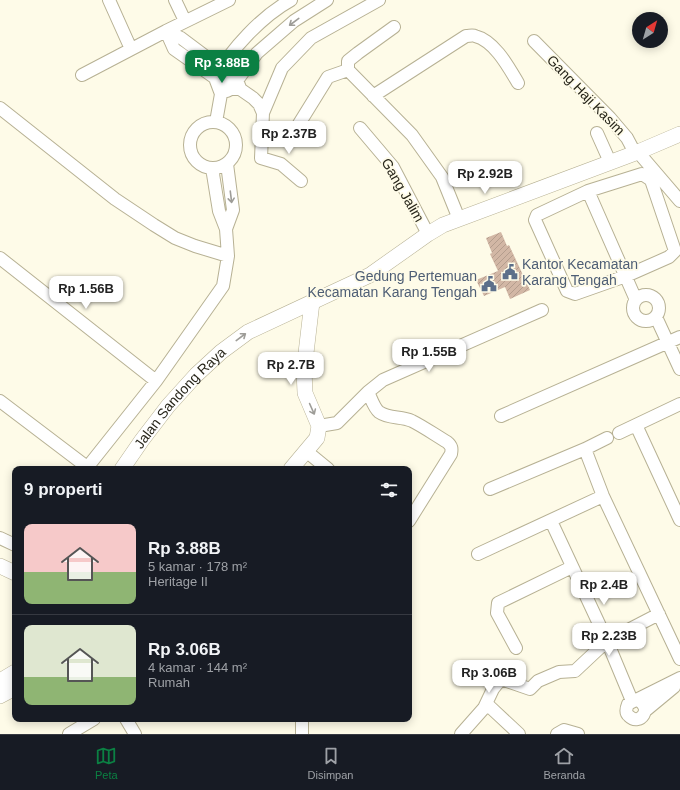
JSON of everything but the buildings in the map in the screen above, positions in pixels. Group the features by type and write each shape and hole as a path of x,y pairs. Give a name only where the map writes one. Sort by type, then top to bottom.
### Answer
{"street":[{"path":"109,0 132,49"},
{"path":"175,0 185,21"},
{"path":"82,75 185,21 229,0"},
{"path":"218,73 241,41 280,6 291,0"},
{"path":"216,122 232,88 257,53 294,21 327,0"},
{"path":"301,181 281,164 261,158 263,113 282,68 311,38 379,0"},
{"path":"394,27 348,61 348,70 412,135 442,177 459,219"},
{"path":"166,31 181,38 232,88 253,98 259,104 263,113"},
{"path":"373,96 466,36 476,36 487,43 501,56 518,83"},
{"name":"Gang Haji Kasim","path":"534,41 610,118 637,152 680,200"},
{"path":"294,132 328,77 348,70"},
{"path":"218,73 232,88"},
{"path":"0,108 116,199 154,225 175,238 228,256"},
{"path":"216,122 227,126 234,134 237,145 234,156 227,164 220,168 212,168 202,165 194,158 190,148 191,138 197,129 206,123 216,122"},
{"name":"Gang Jalim","path":"360,128 393,167 428,234"},
{"path":"597,133 610,162"},
{"name":"Jalan Sandong Raya","path":"124,466 168,406 196,375 221,352 248,332 370,275 443,225 637,152 680,134"},
{"path":"226,229 233,210 227,164"},
{"path":"88,466 156,381 223,286 228,256 226,229 219,211 212,168"},
{"path":"642,174 650,180 675,252 669,257 626,276 575,294 567,291 534,220 538,215 588,191 642,174"},
{"path":"588,191 636,300"},
{"path":"0,258 156,381"},
{"path":"648,295 655,298 659,304 659,311 656,317 649,321 642,320 635,315 633,308 636,300 642,296 648,295"},
{"path":"294,466 317,438 319,426 305,393 304,370 312,302"},
{"path":"319,426 337,423 368,392 384,380 542,310"},
{"path":"656,317 680,369"},
{"path":"501,416 680,337"},
{"path":"368,392 376,410 380,413 386,416 395,418 402,417 412,421 450,444 452,450 451,454 412,516"},
{"path":"0,401 83,466"},
{"path":"619,433 680,404"},
{"path":"636,425 680,520"},
{"path":"490,490 607,438"},
{"path":"585,449 604,496 680,659"},
{"path":"306,451 324,466"},
{"path":"478,554 604,496"},
{"path":"551,521 608,641 634,701"},
{"path":"0,538 12,543"},
{"path":"0,566 12,572"},
{"path":"516,648 497,614 498,603 572,567"},
{"path":"461,734 484,708 493,689 501,679 530,689 538,681 559,672 576,671 608,641 659,614"},
{"path":"0,681 12,674"},
{"path":"678,679 674,687 645,711 643,716 639,719 634,720 626,714 628,704 678,679"},
{"path":"0,696 12,690"},
{"path":"634,701 642,702 645,711"},
{"path":"484,708 489,706 493,708 519,734"},
{"path":"69,734 89,722"},
{"path":"128,722 135,734"},
{"path":"302,722 302,734"},
{"path":"557,734 564,730 578,734"}],"place":[{"name":"Kantor Kecamatan Karang Tengah","path":"510,272"},
{"name":"Gedung Pertemuan Kecamatan Karang Tengah","path":"489,284"}]}
